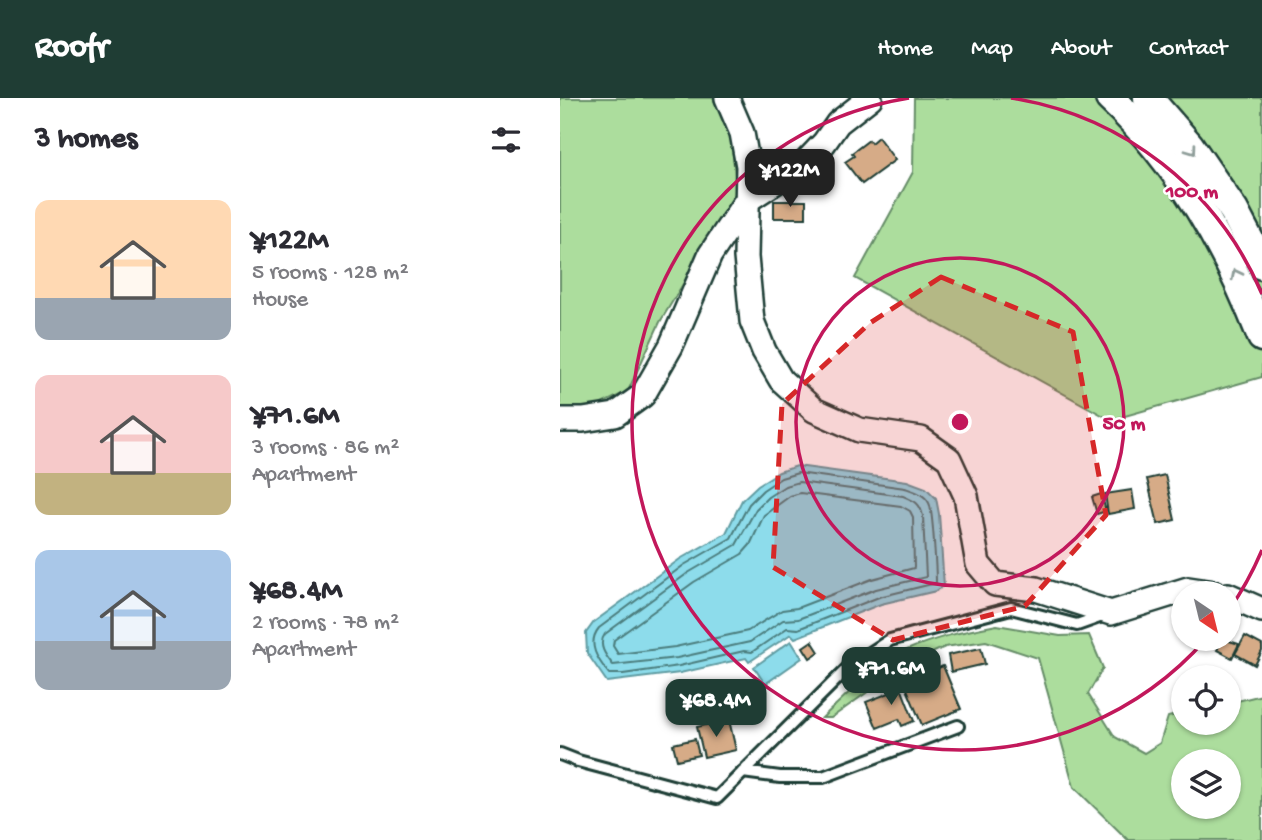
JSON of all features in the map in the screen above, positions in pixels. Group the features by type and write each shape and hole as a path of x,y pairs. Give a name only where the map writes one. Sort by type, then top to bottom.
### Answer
{"street":[{"path":"727,98 741,133 748,166 746,257 751,321 780,380 814,410 859,430 921,439 949,459 966,496 978,564 995,584 1036,589 1111,613 1171,594"},
{"path":"560,420 615,415 643,395 671,346 710,255 746,201 805,163 838,123 870,98"},
{"path":"1110,98 1128,114 1169,163 1210,224 1241,282 1262,337"},
{"path":"1148,98 1189,145 1234,211 1262,265"},
{"path":"1241,601 1262,610"}],"lane":[{"path":"560,754 717,798 849,667 890,640 1011,608 1077,625 1111,613"},
{"path":"743,772 780,777 823,777 958,726"}],"highlighted area":[{"path":"941,277 1073,332 1106,515 1025,606 893,640 773,567 782,404 870,323"}],"green space":[{"path":"560,98 713,98 731,136 737,195 660,322 628,391 592,409 560,409"},
{"path":"914,98 1262,98 1262,377 1111,420 855,278 913,172"},
{"path":"997,625 1060,636 1089,635 1103,668 1088,694 1115,737 1144,753 1160,743 1168,717 1171,716 1171,735 1241,735 1241,700 1262,695 1262,840 1128,840 1074,787 1038,658 986,641 945,647 907,664 831,718 822,718 862,681 895,656 929,641"}],"water":[{"path":"797,466 907,481 926,488 936,498 939,514 944,586 936,591 881,604 795,638 791,634 749,662 746,658 680,673 607,682 587,653 586,633 594,622 680,559 726,533 742,500 758,485 779,472"},
{"path":"791,641 802,658 765,684 754,667"}],"building":[{"path":"878,137 895,160 862,184 845,162 869,140 871,143"},
{"path":"774,201 806,201 806,218 774,218"},
{"path":"1165,475 1175,520 1158,524 1147,479"},
{"path":"1132,490 1135,509 1108,514 1105,494"},
{"path":"1101,494 1106,511 1097,514 1092,497"},
{"path":"1245,636 1262,645 1255,665 1235,654 1241,651"},
{"path":"812,641 819,652 810,658 803,647"},
{"path":"981,648 985,664 951,672 948,655"},
{"path":"1219,651 1236,651 1232,658"},
{"path":"943,666 961,709 922,725 904,682"},
{"path":"898,680 914,721 902,726 899,719 877,728 866,702 892,692 889,684"},
{"path":"729,720 736,750 704,757 697,727"},
{"path":"695,739 699,755 677,760 673,744"}]}
